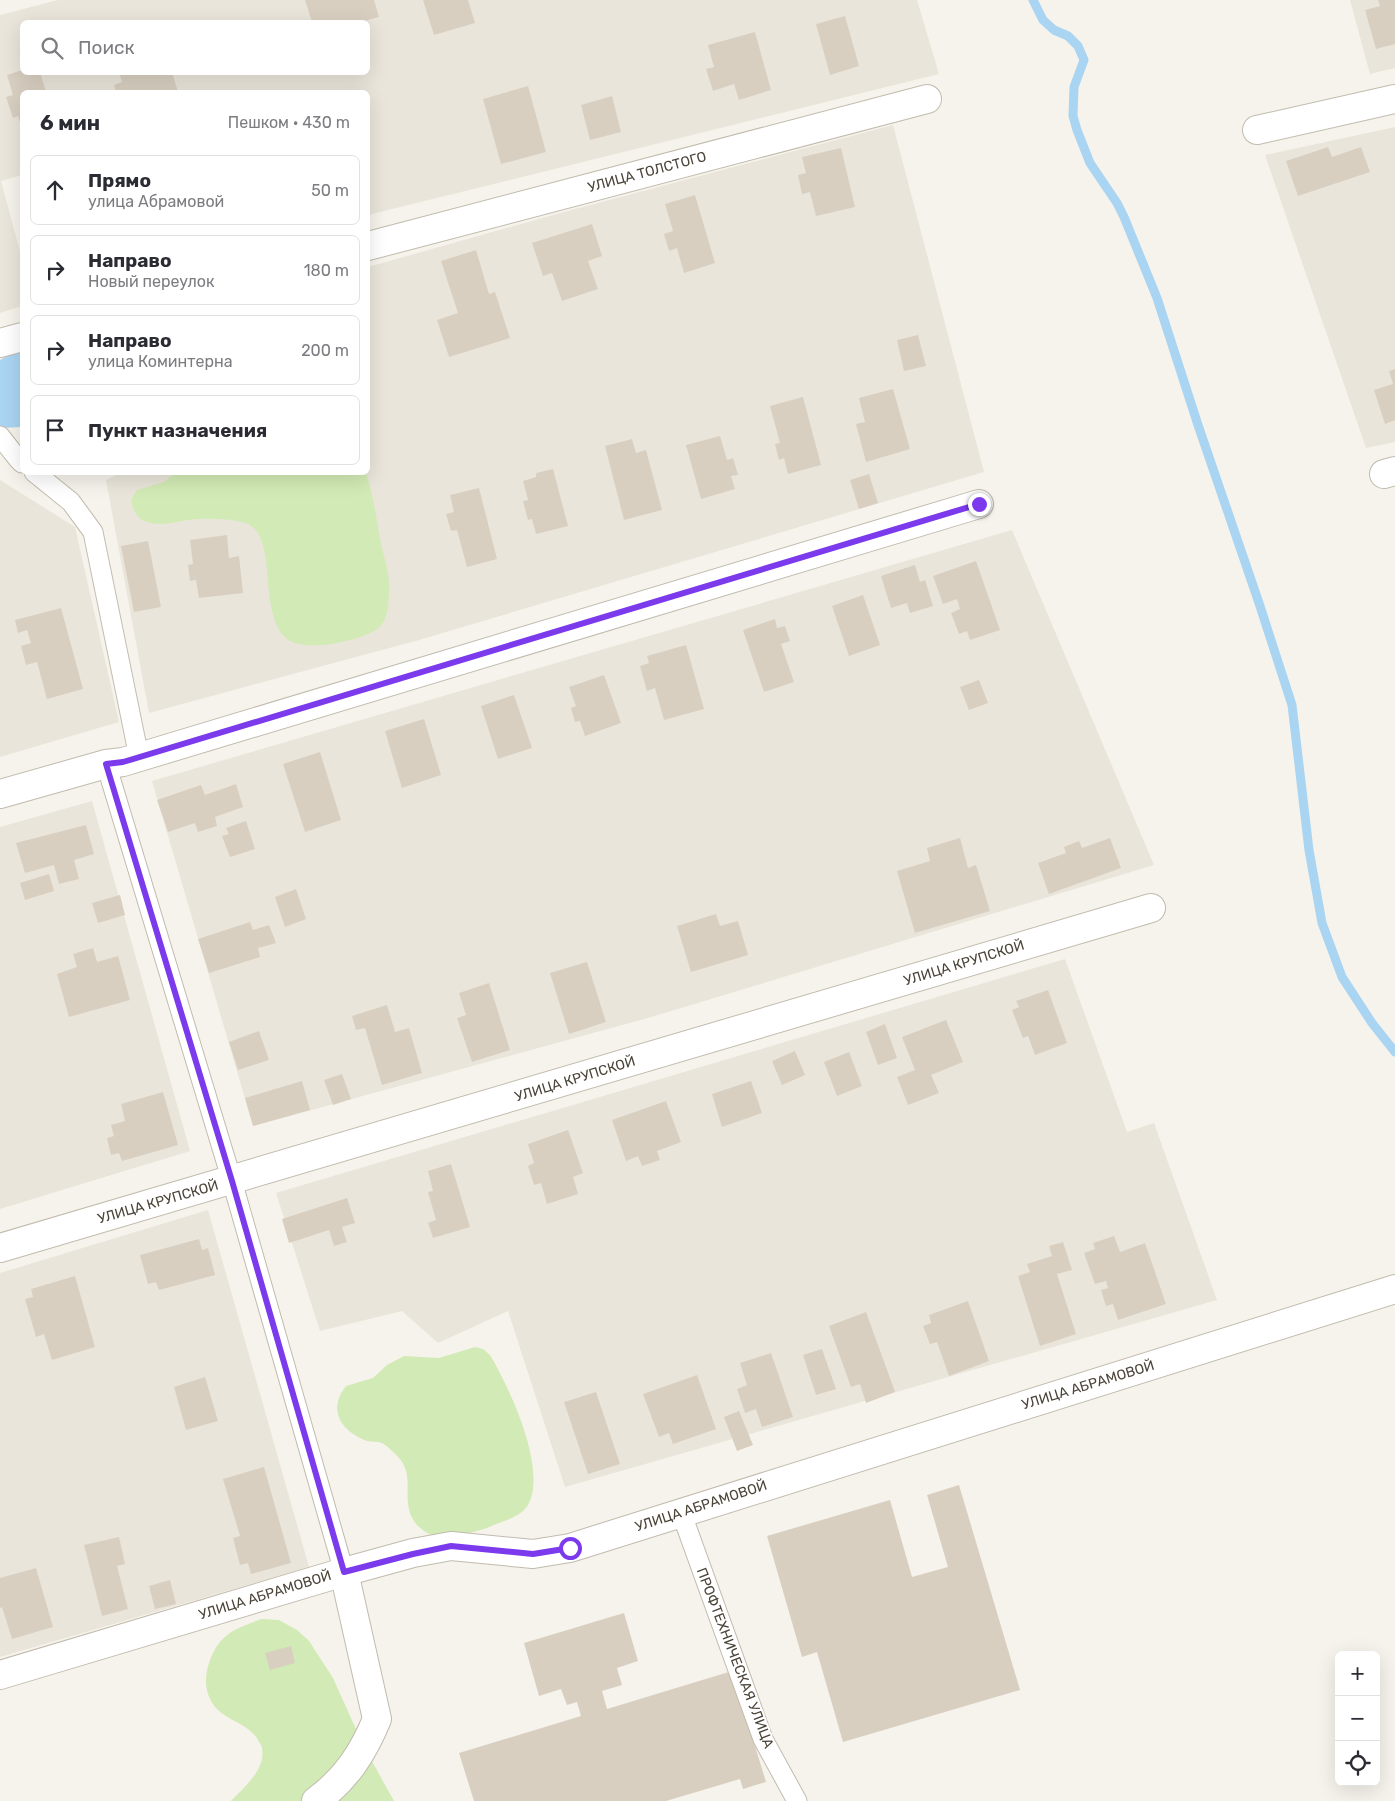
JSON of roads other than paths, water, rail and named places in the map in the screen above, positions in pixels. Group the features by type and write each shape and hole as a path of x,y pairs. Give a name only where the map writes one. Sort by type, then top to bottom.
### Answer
{"street":[{"name":"УЛИЦА ТОЛСТОГО","path":"370,245 927,99"},
{"path":"1256,130 1395,99"},
{"path":"0,343 20,338"},
{"path":"0,794 106,764 139,757 979,504"},
{"name":"УЛИЦА КРУПСКОЙ","path":"0,1248 1151,908"},
{"name":"УЛИЦА АБРАМОВОЙ","path":"0,1675 344,1572 413,1554 451,1546 533,1554 570,1548 1395,1288"},
{"path":"316,1801 348,1772 368,1741 377,1719 344,1572"}],"lane":[{"path":"0,436 20,461"},
{"path":"38,475 71,502 93,532 139,757"},
{"path":"106,764 232,1181 344,1572"},
{"name":"ПРОФТЕХНИЧЕСКАЯ УЛИЦА","path":"681,1512 763,1739 796,1801"}],"water":[{"path":"20,351 20,427 0,428 0,360"}],"waterway":[{"path":"1033,0 1043,20 1054,30 1068,36 1078,46 1084,60 1074,87 1073,116 1077,130 1090,163 1117,203 1124,217 1157,298 1292,705 1309,850 1322,923 1342,977 1372,1023 1395,1052"}]}
